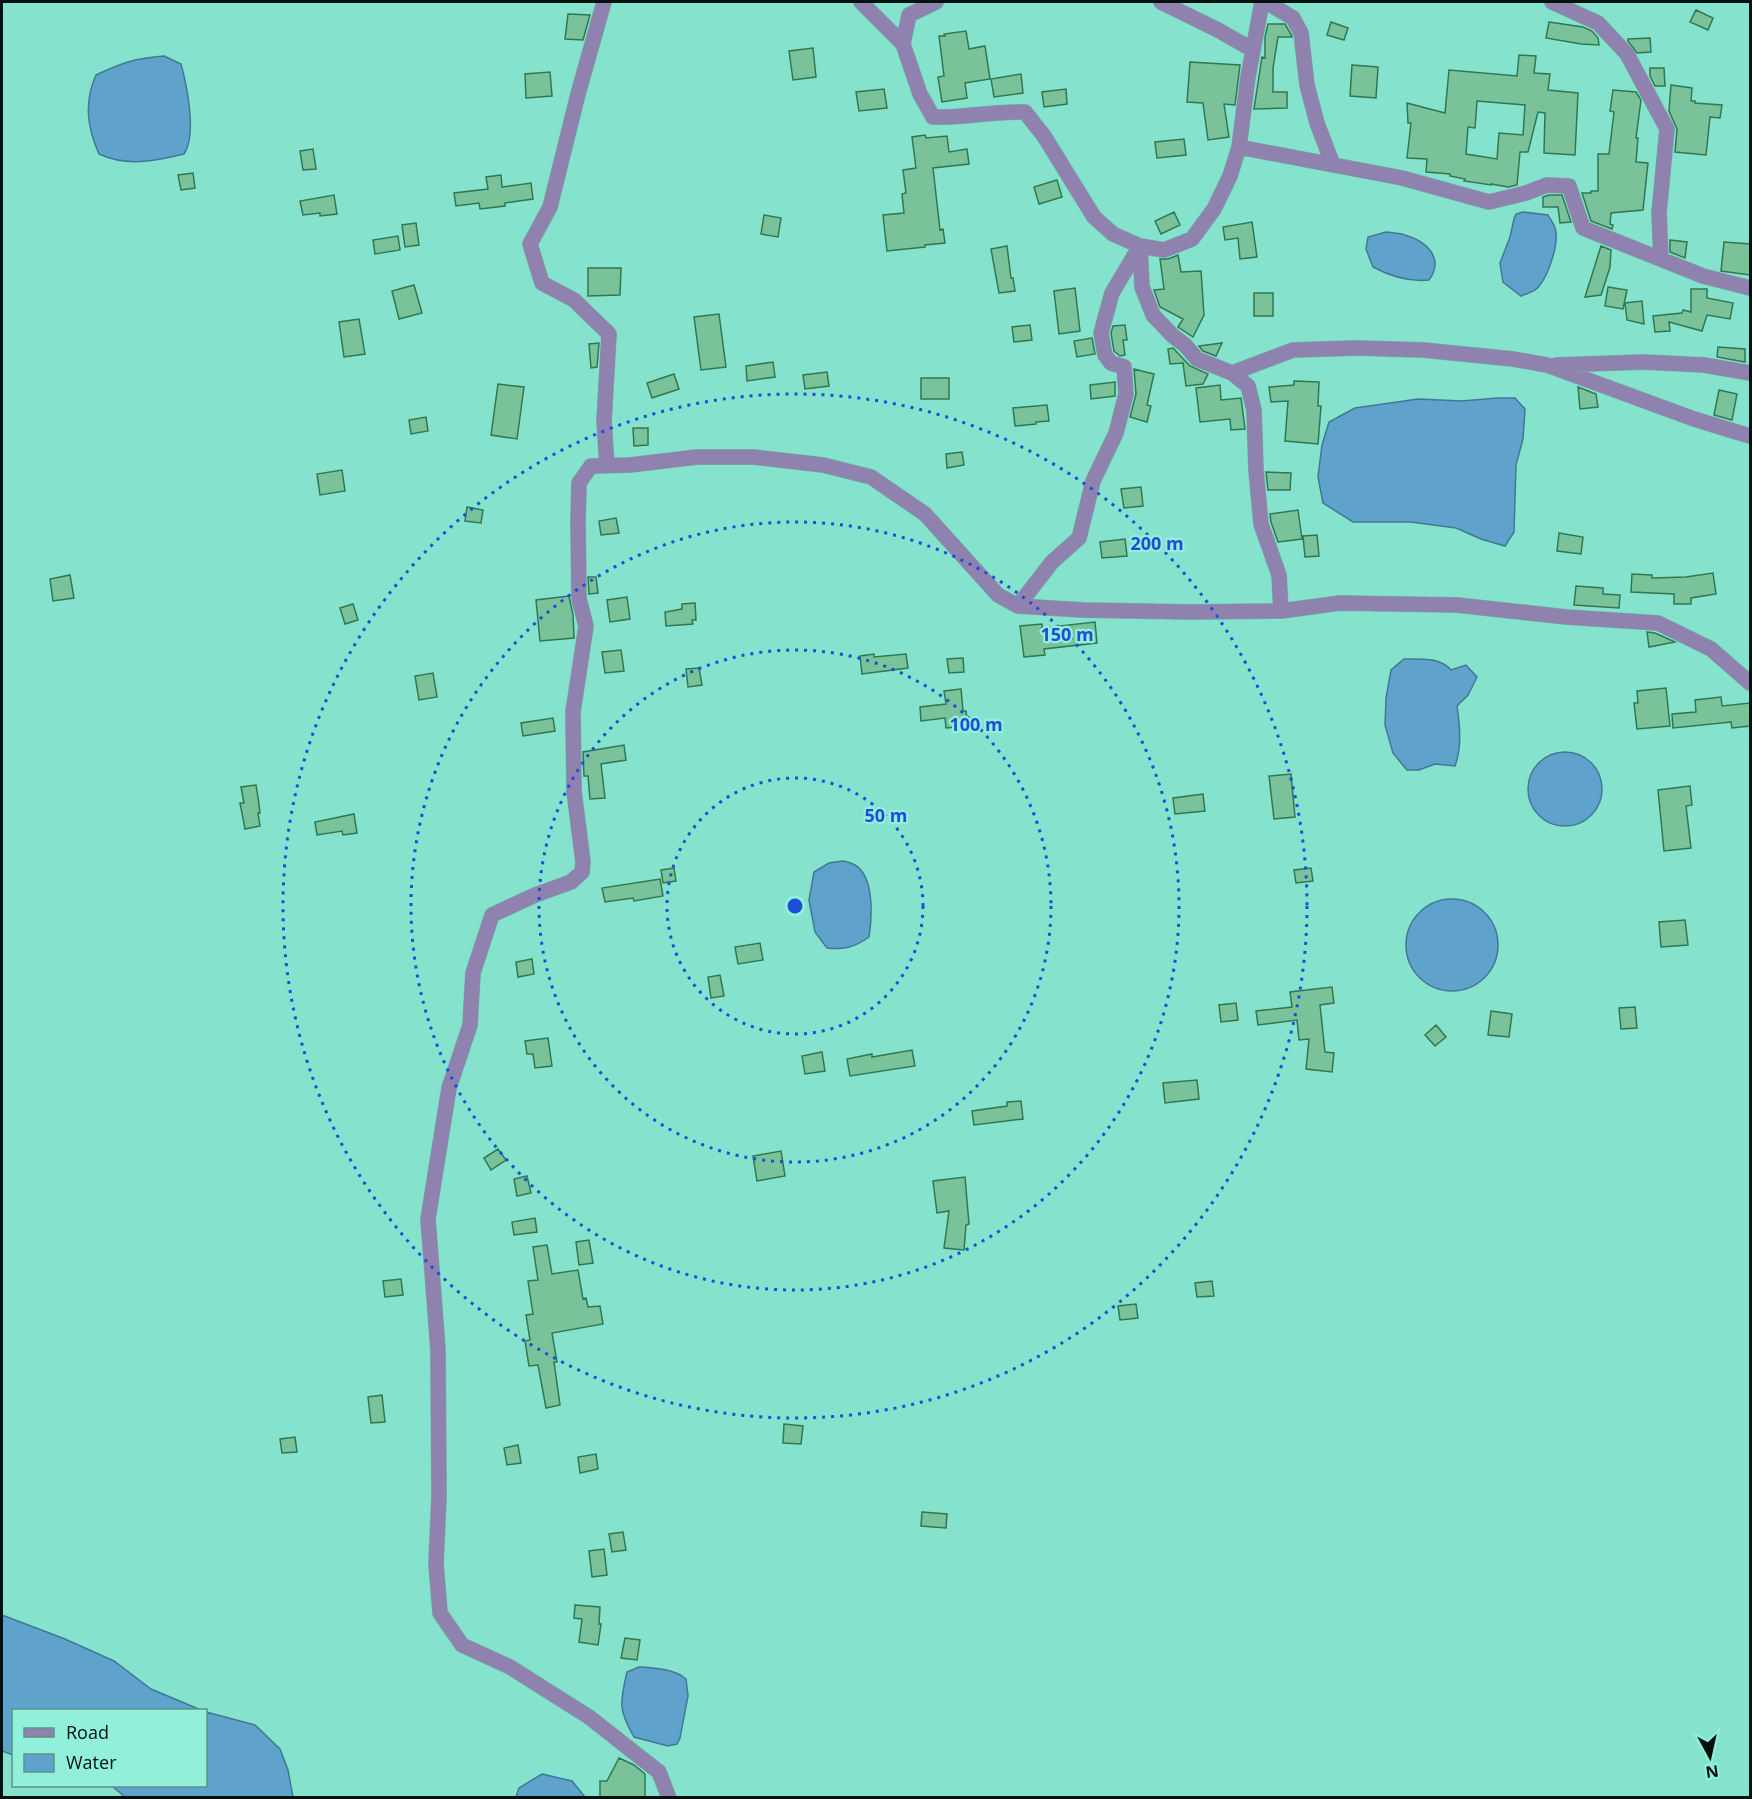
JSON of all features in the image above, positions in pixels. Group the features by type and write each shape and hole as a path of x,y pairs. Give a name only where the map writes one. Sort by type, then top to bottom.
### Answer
{"street":[{"path":"604,2 550,207 530,244 542,283 574,300 609,334 604,421 607,466"},
{"path":"861,2 903,44 920,94 933,117 956,118 1003,111 1025,112 1044,136 1094,217 1113,234 1140,246 1164,250 1192,239 1214,209 1230,176 1239,147 1253,50 1264,2 1293,18 1300,33 1307,85 1317,123 1333,165"},
{"path":"903,44 909,15 936,2"},
{"path":"1161,2 1253,50"},
{"path":"1552,2 1598,23 1627,54 1667,129 1659,213 1662,259"},
{"path":"1239,147 1402,178 1488,202 1526,193 1547,185 1569,186 1583,228 1703,276 1750,288"},
{"path":"1018,606 1052,562 1079,538 1093,481 1116,433 1126,394 1124,367 1111,363 1105,355 1101,333 1112,293 1140,246"},
{"path":"1140,246 1142,287 1153,315 1197,359 1232,372 1248,386 1254,410 1261,524 1279,575 1281,611"},
{"path":"1232,372 1293,350 1357,348 1423,350 1513,359 1547,365 1694,419 1750,436"},
{"path":"1547,365 1644,362 1704,365 1750,373"},
{"path":"669,1797 659,1772 589,1717 510,1667 462,1645 440,1613 436,1564 439,1496 438,1350 428,1219 449,1088 470,1025 473,973 492,915 535,895 571,882 582,872 583,862 574,791 573,712 586,626 579,599 579,483 591,466 630,465 697,457 753,457 823,465 871,477 925,514 998,595 1018,606 1191,612 1281,611 1340,603 1456,605 1566,617 1658,623 1711,649 1750,683"}],"water":[{"path":"164,56 181,64 186,85 190,110 190,135 184,154 152,161 131,162 99,154 88,115 92,85 96,75 129,62"},
{"path":"1523,212 1548,215 1554,226 1556,243 1544,279 1535,290 1521,296 1503,282 1500,263 1516,214"},
{"path":"1386,232 1405,235 1426,246 1434,258 1435,265 1429,280 1400,278 1373,267 1366,249 1368,237"},
{"path":"1515,398 1525,409 1523,439 1516,465 1514,532 1505,546 1456,528 1411,522 1353,522 1323,503 1318,477 1322,445 1329,422 1355,408 1418,399 1462,401"},
{"path":"1404,659 1436,661 1451,670 1466,665 1477,677 1468,695 1457,706 1460,736 1455,766 1435,764 1419,770 1407,770 1393,753 1385,725 1386,698 1391,670"},
{"path":"1565,752 1579,755 1591,763 1599,775 1602,789 1599,803 1591,815 1579,823 1565,826 1551,823 1539,815 1531,803 1528,789 1531,775 1539,763 1551,755"},
{"path":"843,861 852,863 860,869 869,886 871,919 869,937 849,947 827,948 815,932 809,900 814,872 829,863"},
{"path":"1452,899 1470,903 1484,913 1494,927 1498,945 1494,963 1484,977 1470,987 1452,991 1434,987 1420,977 1410,963 1406,945 1410,927 1420,913 1434,903"},
{"path":"2,1615 114,1661 151,1689 199,1709 12,1709 12,1755 2,1751"},
{"path":"639,1667 670,1671 686,1679 688,1696 677,1744 668,1746 634,1737 625,1719 622,1706 627,1672"},
{"path":"207,1712 255,1725 280,1749 288,1770 293,1797 125,1797 113,1787 207,1787"},
{"path":"542,1774 572,1781 585,1797 516,1797 519,1788"}],"building":[{"path":"1696,10 1713,18 1708,30 1690,22"},
{"path":"568,14 590,15 583,40 565,39"},
{"path":"1331,22 1348,28 1344,40 1327,35"},
{"path":"1549,22 1583,27 1592,31 1598,38 1599,45 1546,38"},
{"path":"1268,24 1285,24 1292,36 1278,37 1273,68 1273,92 1287,92 1287,108 1254,109 1262,57 1265,58 1265,37"},
{"path":"966,31 969,49 985,46 990,79 965,83 967,98 942,102 938,77 944,76 939,36"},
{"path":"1650,38 1651,52 1637,53 1628,41 1628,39"},
{"path":"813,48 816,77 793,80 789,51"},
{"path":"1519,55 1536,56 1534,73 1550,74 1548,90 1578,93 1575,155 1544,153 1545,113 1538,112 1528,152 1520,152 1517,185 1508,187 1491,185 1464,181 1465,179 1450,176 1450,174 1426,172 1427,159 1407,158 1411,123 1408,123 1407,103 1445,113 1449,70 1517,76","holes":["1477,101 1525,105 1523,135 1499,133 1497,159 1466,154 1468,127 1475,128"]},
{"path":"1190,62 1240,65 1235,105 1224,104 1229,137 1208,140 1203,103 1187,102"},
{"path":"1352,65 1378,67 1376,98 1350,96"},
{"path":"1650,68 1664,68 1665,86 1655,86 1650,76"},
{"path":"550,72 552,96 526,98 525,74"},
{"path":"1021,74 1023,93 994,97 991,79"},
{"path":"1671,85 1692,88 1691,101 1695,103 1722,105 1720,118 1710,117 1706,155 1675,152 1677,129 1669,111"},
{"path":"884,89 887,108 859,111 856,92"},
{"path":"1066,89 1067,104 1044,107 1042,92"},
{"path":"1613,90 1636,92 1641,100 1636,138 1638,138 1636,162 1648,163 1643,210 1611,213 1612,229 1591,221 1582,193 1598,191 1598,154 1609,154 1614,112 1610,111"},
{"path":"925,135 926,138 947,136 949,152 967,149 969,164 933,168 940,230 943,229 945,243 887,251 883,215 904,213 902,194 906,193 903,170 916,168 912,137"},
{"path":"1184,139 1186,155 1157,158 1155,142"},
{"path":"313,149 316,169 303,170 300,151"},
{"path":"193,173 195,188 181,190 178,175"},
{"path":"501,175 502,187 531,183 533,199 480,209 479,203 456,206 454,193 488,189 486,177"},
{"path":"1057,180 1062,197 1039,204 1034,187"},
{"path":"334,195 337,214 303,215 300,201"},
{"path":"1562,195 1571,222 1560,223 1558,207 1543,207 1543,197"},
{"path":"1174,212 1180,225 1161,234 1155,221"},
{"path":"764,215 781,218 778,237 761,234"},
{"path":"1252,222 1257,257 1240,259 1238,238 1225,240 1223,227"},
{"path":"416,223 419,245 405,247 402,225"},
{"path":"398,236 400,250 375,254 373,240"},
{"path":"1670,240 1687,242 1685,258 1670,252"},
{"path":"1724,242 1750,244 1750,275 1721,271"},
{"path":"1007,246 1015,291 999,293 991,249"},
{"path":"1601,246 1611,250 1610,267 1601,295 1585,297"},
{"path":"1178,255 1181,272 1201,271 1204,315 1193,337 1178,327 1183,319 1160,307 1154,290 1164,289 1160,259"},
{"path":"588,268 621,268 620,295 588,296"},
{"path":"414,285 422,313 399,319 392,291"},
{"path":"1608,287 1627,290 1623,309 1605,306"},
{"path":"1075,288 1080,331 1059,334 1054,291"},
{"path":"1691,289 1707,289 1707,298 1733,303 1730,319 1707,315 1702,331 1669,322 1670,331 1655,332 1653,316 1682,313 1683,310 1691,312"},
{"path":"1254,293 1273,293 1273,316 1254,316"},
{"path":"1642,301 1644,324 1627,320 1625,303"},
{"path":"719,314 726,367 701,370 694,317"},
{"path":"359,319 365,354 344,357 339,322"},
{"path":"1030,325 1032,340 1014,342 1012,327"},
{"path":"1125,325 1127,340 1123,340 1125,355 1120,356 1114,351 1111,333 1113,326"},
{"path":"1092,338 1095,354 1077,357 1074,341"},
{"path":"599,343 597,367 591,368 589,344"},
{"path":"1222,343 1216,356 1203,351 1199,346"},
{"path":"1718,347 1745,349 1745,362 1717,357"},
{"path":"1173,348 1190,366 1208,374 1203,384 1186,386 1183,363 1170,364 1168,349"},
{"path":"773,362 775,377 747,381 746,366"},
{"path":"1134,369 1154,374 1147,405 1151,406 1147,422 1130,417 1136,394"},
{"path":"827,372 829,386 805,389 803,375"},
{"path":"674,374 679,389 652,398 647,383"},
{"path":"921,378 949,378 949,399 921,399"},
{"path":"1294,381 1319,382 1318,406 1321,406 1318,444 1285,441 1288,401 1271,402 1269,387 1294,385"},
{"path":"1115,382 1115,396 1091,399 1090,385"},
{"path":"498,384 524,387 517,439 491,435"},
{"path":"1220,385 1221,400 1241,398 1245,429 1231,430 1230,419 1200,422 1196,388"},
{"path":"1578,387 1596,394 1598,407 1580,409"},
{"path":"1719,390 1737,394 1732,420 1714,415"},
{"path":"1047,405 1049,421 1015,426 1013,408"},
{"path":"426,417 428,431 411,434 409,420"},
{"path":"633,428 648,428 648,445 634,446"},
{"path":"962,452 964,465 947,468 946,454"},
{"path":"342,470 345,491 320,495 317,474"},
{"path":"1266,472 1291,473 1290,490 1268,490"},
{"path":"1141,487 1143,506 1124,508 1121,489"},
{"path":"467,507 483,510 481,523 465,521"},
{"path":"1298,510 1302,539 1278,542 1270,514"},
{"path":"616,518 619,533 601,535 599,521"},
{"path":"1559,533 1583,537 1581,554 1557,551"},
{"path":"1317,535 1319,556 1305,557 1303,536"},
{"path":"1125,539 1127,556 1102,558 1100,542"},
{"path":"1713,573 1716,594 1691,598 1691,604 1674,604 1674,594 1631,592 1632,574 1652,575 1652,578"},
{"path":"70,575 74,598 53,601 50,579"},
{"path":"588,577 596,577 598,593 589,594"},
{"path":"1576,586 1603,588 1603,594 1620,595 1619,608 1574,605"},
{"path":"569,596 574,638 540,641 536,600"},
{"path":"627,597 630,619 610,622 607,600"},
{"path":"695,603 696,620 692,620 693,624 666,626 665,612 682,609 682,604"},
{"path":"353,604 358,620 345,624 340,608"},
{"path":"1095,622 1097,643 1044,649 1045,655 1024,657 1020,626 1042,624 1042,628"},
{"path":"1647,632 1655,633 1675,642 1649,647"},
{"path":"621,650 624,671 605,673 602,652"},
{"path":"874,654 874,657 906,654 908,668 862,674 860,656"},
{"path":"963,658 964,672 949,673 947,659"},
{"path":"699,668 702,685 688,687 686,669"},
{"path":"433,673 437,697 419,700 415,676"},
{"path":"1666,688 1670,726 1637,729 1634,703 1638,703 1637,691"},
{"path":"961,689 963,711 966,711 968,726 946,728 945,718 921,721 920,707 946,704 944,691"},
{"path":"1721,697 1722,706 1750,703 1750,726 1732,728 1731,722 1673,728 1672,714 1696,712 1695,700"},
{"path":"553,718 555,731 523,736 521,723"},
{"path":"624,745 626,760 601,764 605,798 590,799 588,776 584,776 583,752"},
{"path":"1291,774 1295,817 1274,819 1269,776"},
{"path":"256,785 260,826 245,829 240,803 244,803 241,787"},
{"path":"1690,786 1692,805 1686,806 1691,848 1664,851 1658,790"},
{"path":"1203,794 1205,811 1175,814 1173,798"},
{"path":"354,814 357,833 343,835 342,831 317,835 315,822"},
{"path":"674,868 676,881 663,883 661,870"},
{"path":"1311,868 1313,881 1296,883 1294,870"},
{"path":"660,879 663,896 634,901 633,898 605,902 602,888"},
{"path":"1685,920 1688,945 1661,947 1659,922"},
{"path":"760,943 763,960 738,964 735,947"},
{"path":"532,959 534,974 518,977 516,962"},
{"path":"720,975 724,996 711,998 708,977"},
{"path":"1332,987 1334,1003 1320,1005 1325,1052 1334,1053 1332,1072 1306,1069 1309,1039 1299,1040 1297,1020 1258,1025 1256,1011 1292,1007 1290,992"},
{"path":"1236,1003 1238,1020 1221,1022 1219,1005"},
{"path":"1635,1007 1637,1028 1621,1029 1619,1008"},
{"path":"1491,1011 1512,1014 1509,1037 1488,1035"},
{"path":"1436,1025 1446,1037 1435,1046 1425,1035"},
{"path":"548,1038 552,1066 535,1068 533,1054 527,1054 525,1041"},
{"path":"912,1050 915,1066 850,1076 847,1059"},
{"path":"822,1052 825,1071 805,1074 802,1056"},
{"path":"1197,1080 1199,1099 1165,1103 1163,1083"},
{"path":"1021,1101 1023,1119 974,1125 972,1111 1007,1106 1007,1102"},
{"path":"498,1149 506,1160 491,1170 484,1158"},
{"path":"781,1151 785,1176 757,1181 753,1156"},
{"path":"527,1176 531,1193 517,1196 514,1179"},
{"path":"965,1177 969,1224 966,1225 964,1250 944,1248 949,1211 937,1213 933,1181"},
{"path":"535,1218 537,1232 514,1235 512,1222"},
{"path":"589,1240 593,1263 579,1265 576,1242"},
{"path":"547,1245 552,1274 578,1270 583,1299 586,1298 588,1307 600,1306 603,1324 552,1333 560,1405 546,1408 538,1365 529,1366 525,1341 530,1340 526,1315 533,1314 528,1281 538,1280 533,1247"},
{"path":"401,1279 403,1295 385,1297 383,1281"},
{"path":"1212,1281 1214,1296 1197,1297 1195,1283"},
{"path":"1136,1304 1138,1318 1120,1320 1118,1306"},
{"path":"382,1395 385,1422 371,1423 368,1397"},
{"path":"784,1424 803,1426 801,1444 783,1443"},
{"path":"295,1437 297,1452 282,1453 280,1439"},
{"path":"518,1445 521,1463 507,1465 504,1448"},
{"path":"596,1454 598,1469 580,1473 578,1457"},
{"path":"922,1512 947,1514 946,1528 921,1526"},
{"path":"623,1532 626,1550 612,1552 609,1534"},
{"path":"604,1549 607,1575 592,1577 589,1551"},
{"path":"575,1605 600,1607 599,1624 601,1624 598,1645 579,1642 582,1619 574,1618"},
{"path":"625,1638 640,1640 637,1660 621,1658"},
{"path":"619,1758 634,1765 645,1774 645,1797 600,1797 600,1781 607,1781"}]}
